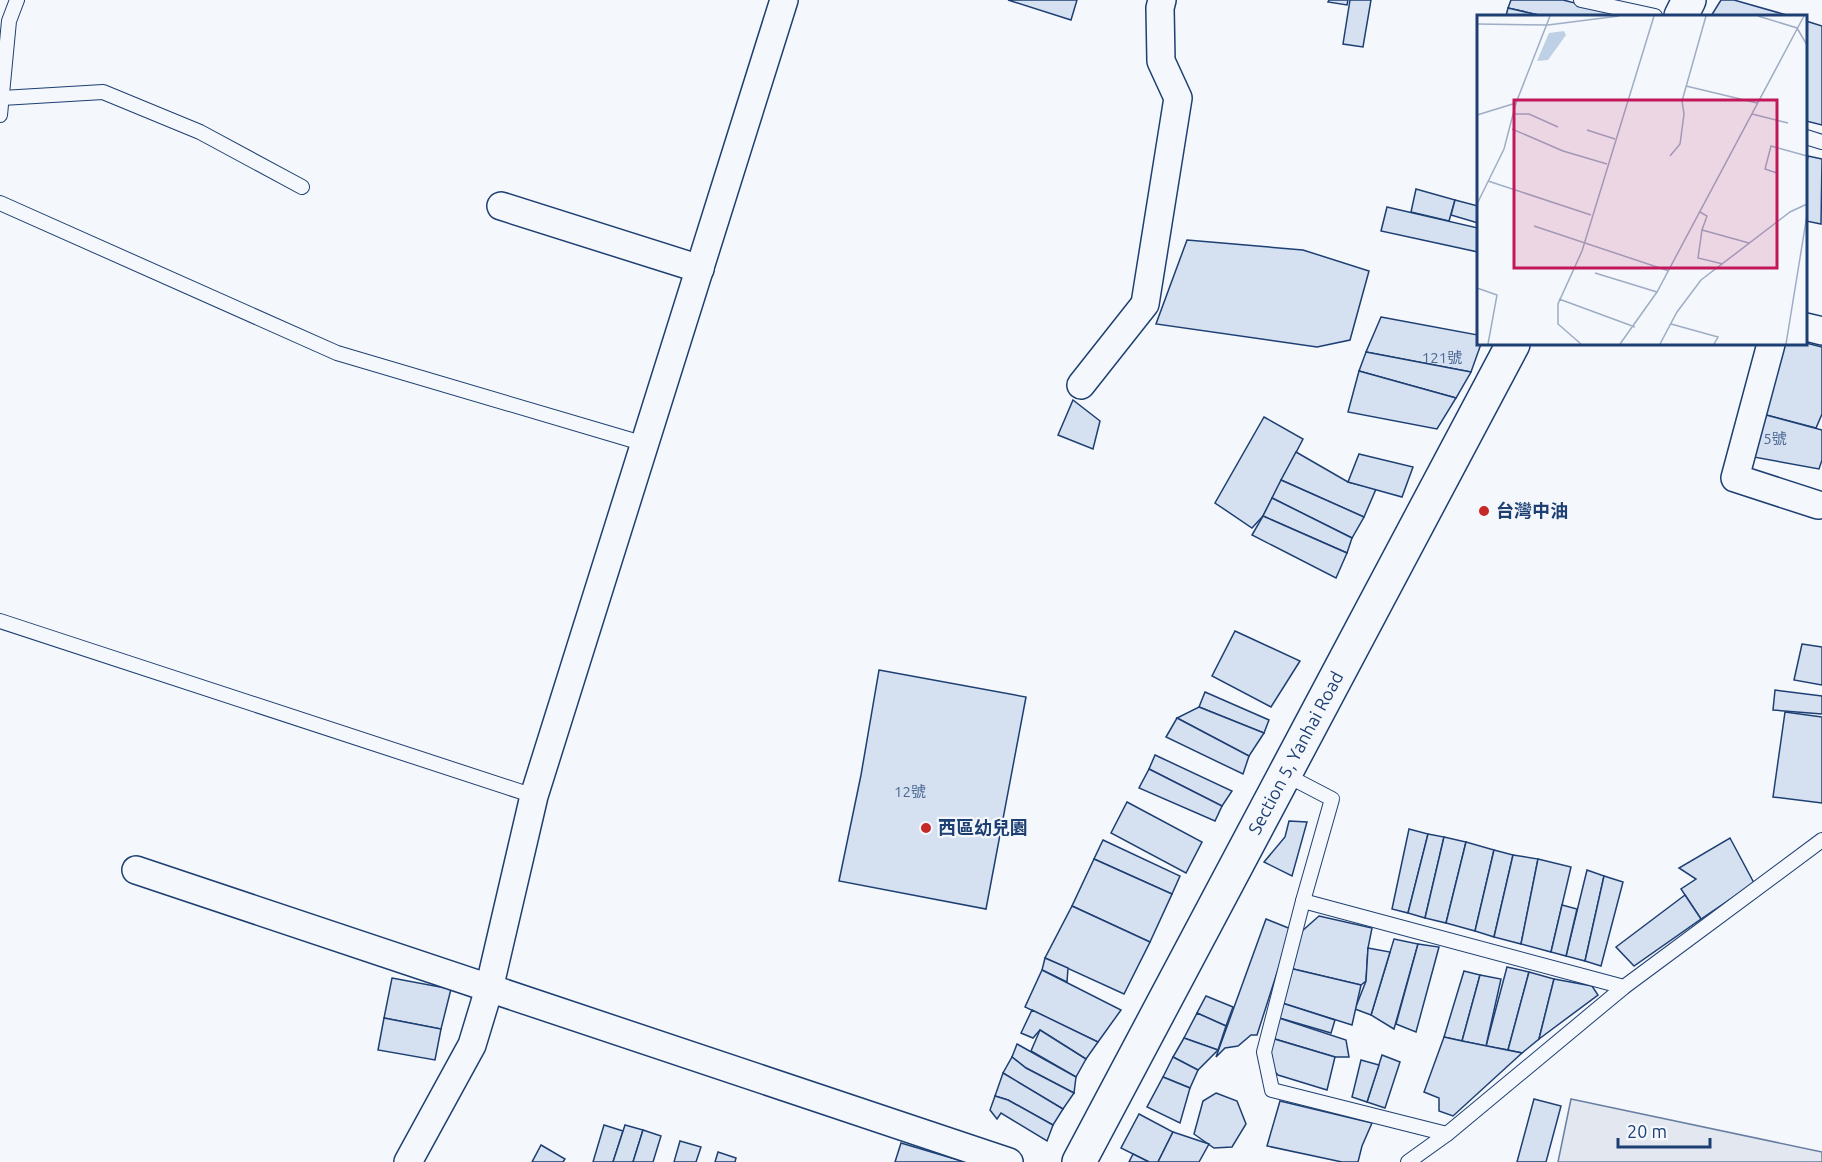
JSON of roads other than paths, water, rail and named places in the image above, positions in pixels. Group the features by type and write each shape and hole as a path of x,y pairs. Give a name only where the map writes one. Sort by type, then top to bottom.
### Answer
{"street":[{"path":"408,1162 472,1045 489,989 534,796 784,0"},
{"path":"1081,385 1145,304 1178,98 1161,61 1160,8 1162,0"},
{"path":"1682,15 1689,0"},
{"path":"501,206 700,268"},
{"path":"1807,327 1822,331"},
{"name":"Section 5, Yanhai Road","path":"1079,1162 1512,345"},
{"path":"1771,345 1735,478 1818,505"},
{"path":"136,870 1009,1162"}],"lane":[{"path":"0,115 5,22 17,0"},
{"path":"1581,0 1650,15"},
{"path":"2,98 103,92 200,132 302,187"},
{"path":"1807,137 1822,142"},
{"path":"0,203 337,352 645,444"},
{"path":"0,621 534,796"},
{"path":"1284,774 1332,799 1264,1052 1272,1090 1447,1134"},
{"path":"1408,1162 1447,1134 1624,987 1822,840"},
{"path":"1303,901 1624,987"}],"place":[{"name":"台灣中油","path":"1484,511"},
{"name":"西區幼兒園","path":"926,828"}]}
